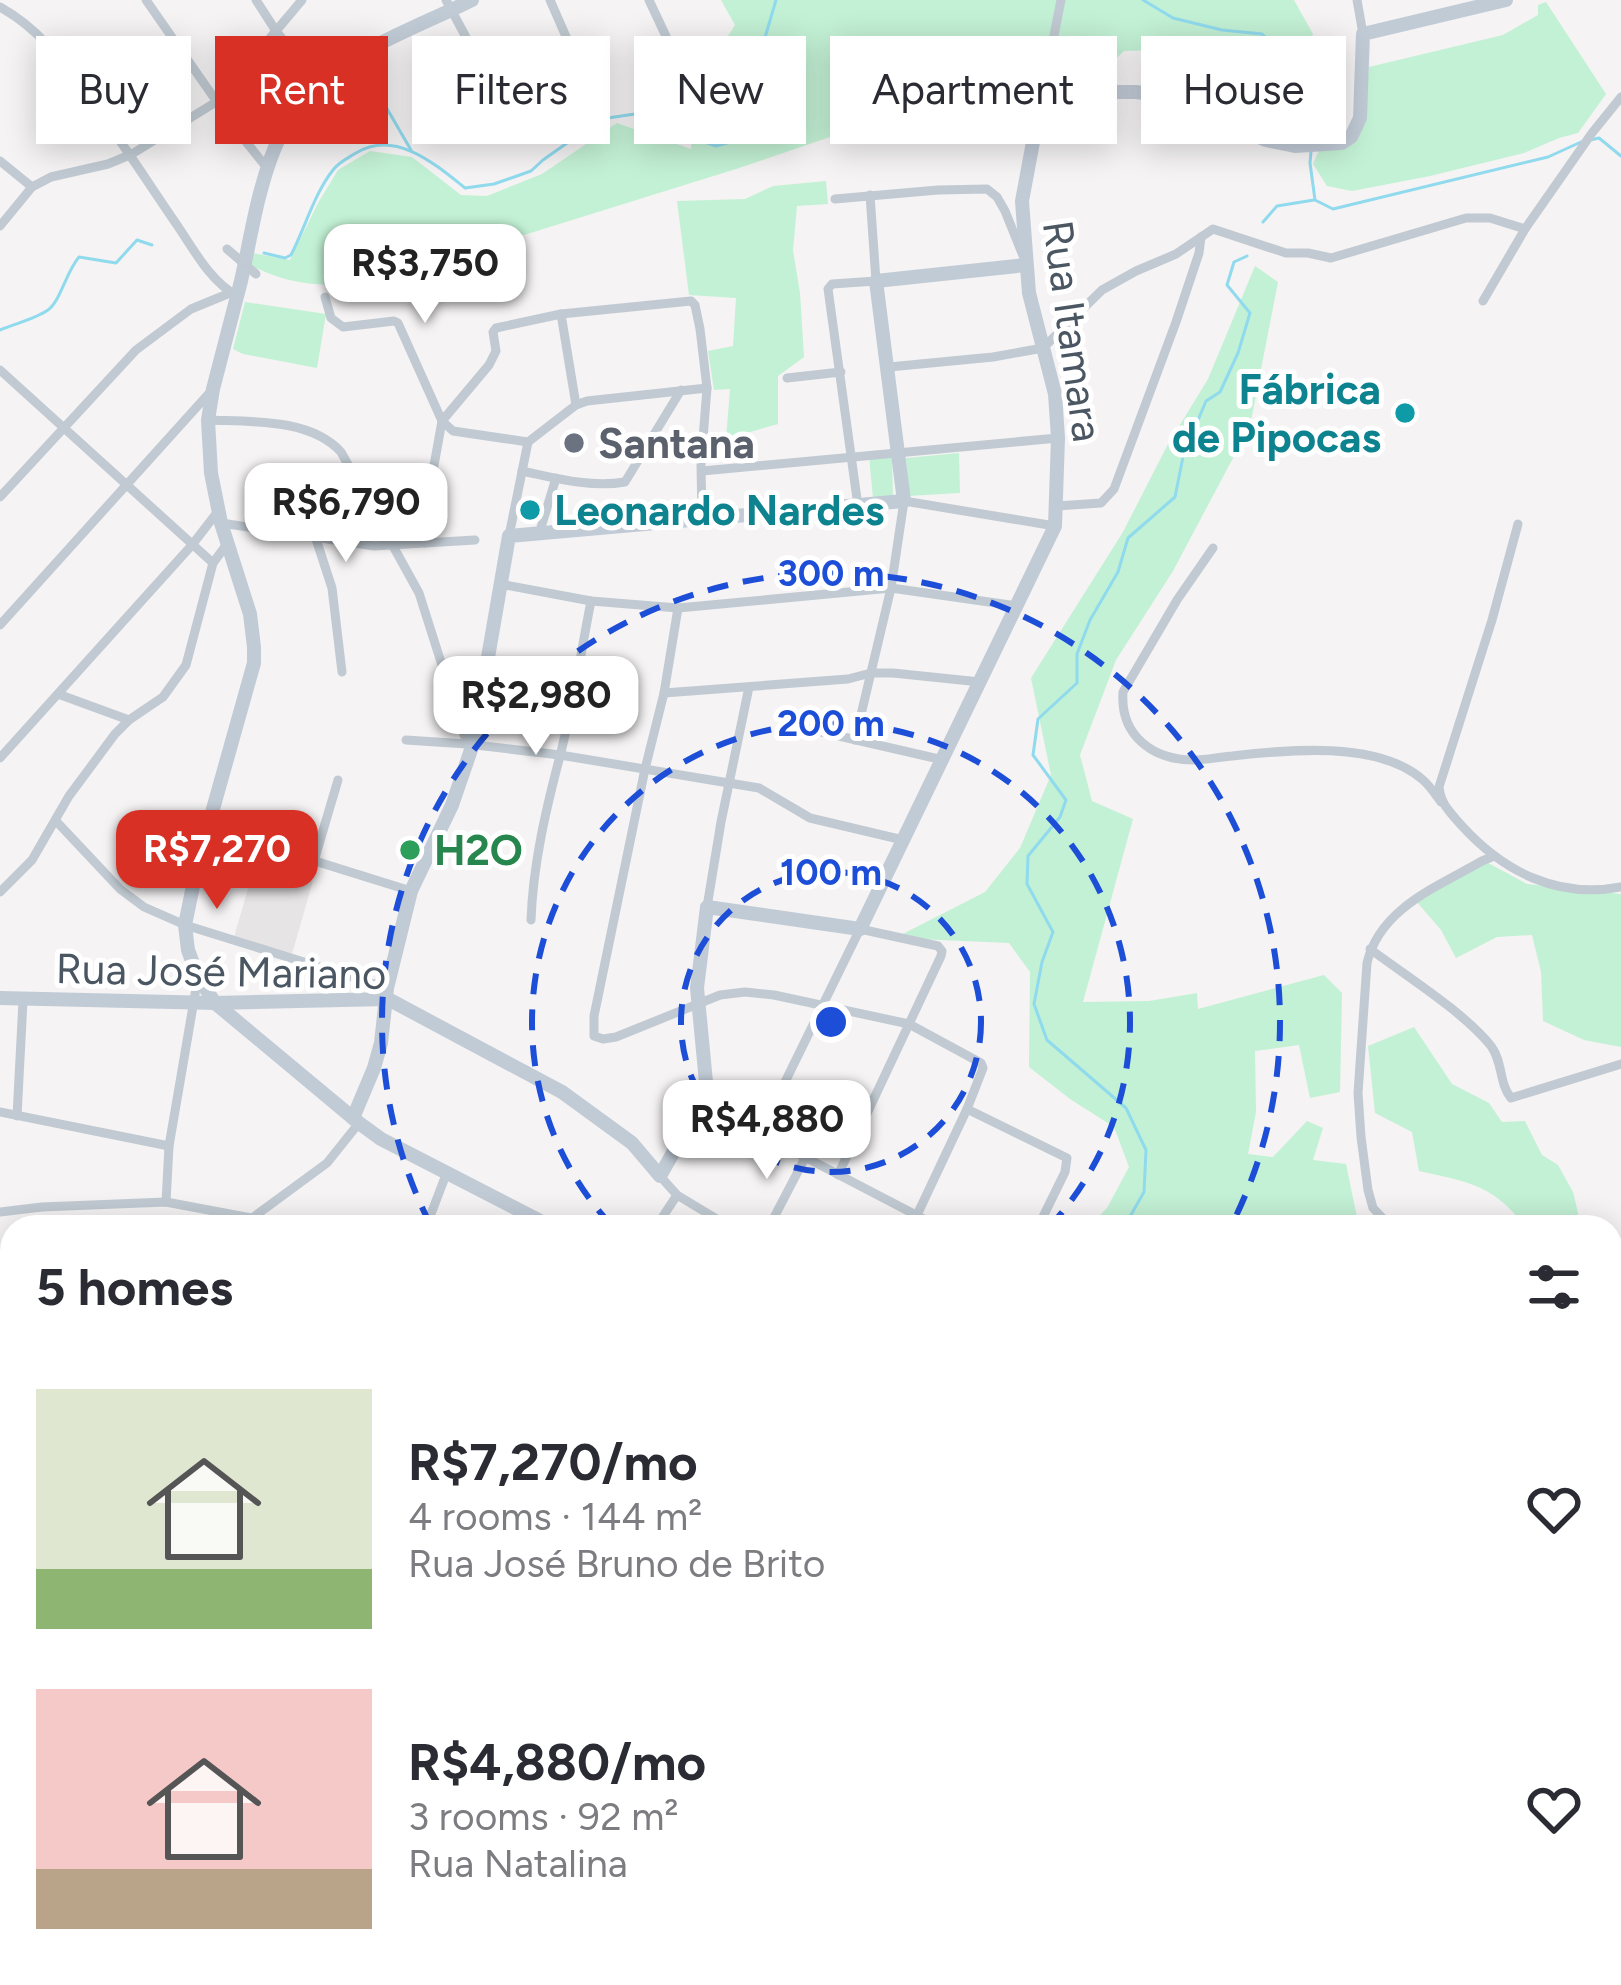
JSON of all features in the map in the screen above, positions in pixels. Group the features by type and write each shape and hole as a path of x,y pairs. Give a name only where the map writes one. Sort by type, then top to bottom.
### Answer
{"street":[{"path":"146,0 215,101"},
{"path":"256,0 280,36"},
{"path":"272,36 302,0"},
{"path":"388,39 449,5 472,0"},
{"path":"550,0 566,36"},
{"path":"649,0 666,36"},
{"path":"1054,36 1061,0"},
{"path":"1117,92 1167,96 1266,140 1294,146 1346,141 1356,130 1364,73 1357,0"},
{"path":"1363,34 1500,0"},
{"path":"449,5 466,36"},
{"path":"0,7 46,41 132,154 203,264 234,294"},
{"path":"1483,302 1525,229 1621,97"},
{"path":"0,226 32,187 132,154 215,103"},
{"path":"248,144 267,168"},
{"path":"278,144 267,168 234,294 208,420 211,473 250,614 254,663 187,906 188,950 214,1003 356,1120 382,1139 529,1215"},
{"name":"Rua Itamara","path":"760,1133 1055,526 1055,394 1026,264 1022,190 1033,144"},
{"path":"0,161 32,187"},
{"path":"835,199 938,190 992,191 1026,264 829,287 859,506"},
{"path":"855,740 891,588 904,501 870,195"},
{"path":"889,367 1043,348 1102,290 1176,254 1213,229 1286,253 1331,258 1466,218 1490,218 1525,229"},
{"path":"1057,506 1101,503 1114,489 1176,322 1201,237"},
{"path":"226,249 256,274"},
{"path":"0,497 136,350 191,309 234,294"},
{"path":"325,298 331,318 348,328 398,323 442,421 453,431 529,442"},
{"path":"425,543 442,421 489,365 496,351 494,329 561,314 688,300 695,305 706,388 702,520"},
{"path":"561,314 576,405"},
{"path":"0,370 213,562"},
{"path":"787,378 841,372"},
{"path":"255,1215 327,1163 356,1120 381,1043 387,993 411,891 452,805 470,744 529,442 576,405 706,388"},
{"path":"0,625 213,389"},
{"path":"522,471 601,484 625,482 681,390"},
{"path":"208,420 294,427 330,441 341,452 419,593 470,744"},
{"path":"702,471 1058,438"},
{"path":"539,534 556,478"},
{"path":"509,536 904,501 1055,526"},
{"path":"220,517 374,546 475,540"},
{"path":"0,758 220,517"},
{"path":"1441,802 1439,787 1518,524"},
{"path":"316,538 332,587 342,672"},
{"path":"0,892 32,860 69,796 115,734 164,697 186,664 213,562 227,544"},
{"path":"1214,548 1123,692 1126,726 1143,744 1169,757 1195,760 1312,750 1379,757 1427,782 1473,838 1520,874 1555,887 1599,892 1621,887"},
{"path":"500,584 591,601 678,608 891,588 1017,606"},
{"path":"531,920 550,788 591,601"},
{"path":"678,608 592,1031 596,1038 616,1036 720,995 746,992 909,1024 983,1068 917,1215 700,1103"},
{"path":"664,693 872,674 980,682"},
{"path":"660,1176 700,1103 707,1074 698,1004 702,941 749,687"},
{"path":"58,694 129,720"},
{"path":"804,728 943,760"},
{"path":"406,740 560,755 730,783 767,791 810,818 903,840"},
{"path":"314,861 338,780"},
{"path":"56,821 133,900 185,926 367,982 387,993"},
{"path":"208,829 411,891"},
{"path":"1380,1215 1367,1190 1358,1094 1370,949 1393,915 1494,856"},
{"path":"707,907 860,929 938,946 942,951 838,1174"},
{"path":"1370,949 1481,1034 1499,1058 1505,1093 1516,1098 1619,1064"},
{"path":"166,1202 170,1146 198,976"},
{"path":"363,1000 367,982"},
{"name":"Rua José Mariano","path":"0,998 214,1003 363,1000 387,993 562,1092 632,1143 676,1196 709,1215"},
{"path":"17,1116 23,1000"},
{"path":"967,1109 1067,1157 1065,1172 1044,1215"},
{"path":"0,1112 170,1146"},
{"path":"775,1215 806,1158"},
{"path":"431,1215 447,1172"},
{"path":"664,1215 676,1196"},
{"path":"0,1212 166,1202 235,1215"}],"shaded area":[{"path":"255,865 313,881 292,954 234,937"}],"green space":[{"path":"721,0 1294,0 1313,34 1141,36 1141,51 1124,51 1117,58 1117,36 830,36 830,137 360,286 290,280 248,264 252,253 290,260 338,170 370,151 412,157 461,195 487,196 542,174 586,144 610,144 610,128 617,123 634,129 634,144 677,144 691,149 691,144 806,144 806,36 728,36 735,25"},
{"path":"1546,2 1606,94 1578,133 1524,153 1430,176 1352,191 1327,186 1313,164 1320,148 1337,148 1358,138 1369,67 1503,35 1538,15 1538,5"},
{"path":"826,181 828,204 797,206 793,250 804,357 778,376 778,424 726,439 730,389 714,390 708,351 733,346 736,298 689,295 677,201 745,199 773,186"},
{"path":"1255,266 1278,282 1250,426 1173,571 1116,660 1080,755 1092,801 1133,819 1083,1002 1149,1001 1197,993 1198,1009 1324,975 1342,993 1340,1092 1310,1098 1299,1045 1255,1051 1256,1112 1248,1154 1273,1157 1307,1121 1323,1128 1313,1160 1346,1164 1357,1215 1100,1215 1129,1167 1114,1127 1029,1067 1030,972 1009,943 895,938 985,892 1020,848 1051,775 1031,678 1123,532 1208,379"},
{"path":"245,302 326,314 317,368 233,349"},
{"path":"959,453 960,493 908,496 906,458"},
{"path":"869,456 892,457 893,497 873,498"},
{"path":"1481,859 1527,884 1621,894 1621,1047 1584,1040 1543,1021 1541,972 1532,935 1497,937 1456,958 1441,930 1416,901"},
{"path":"1414,1027 1452,1084 1489,1103 1502,1122 1525,1121 1542,1155 1558,1165 1573,1192 1579,1215 1516,1215 1490,1193 1419,1171 1412,1132 1375,1113 1368,1046"}],"waterway":[{"path":"264,253 291,255 326,179 347,158 371,147 385,145 414,152 465,188 531,171 601,119 635,114 661,120 716,146 737,140 746,125 745,83 761,51 776,0"},
{"path":"1143,0 1173,18 1264,36"},
{"path":"388,110 411,150"},
{"path":"1590,140 1599,138 1621,156"},
{"path":"1311,151 1315,200 1333,209 1548,157 1581,142"},
{"path":"1263,222 1277,206 1314,200"},
{"path":"0,330 48,310 79,257 116,263 137,240 152,245"},
{"path":"1131,1215 1144,1192 1146,1150 1126,1108 1047,1040 1034,1004 1053,932 1027,884 1028,856 1060,817 1066,800 1033,755 1038,719 1077,683 1077,654 1118,572 1128,538 1175,497 1187,437 1206,401 1220,392 1238,353 1250,313 1227,285 1234,262 1247,256"}],"place":[{"name":"Fábrica de Pipocas","path":"1405,413"},
{"name":"Santana","path":"574,443"},
{"name":"Leonardo Nardes","path":"530,510"},
{"name":"H2O","path":"410,850"}]}
